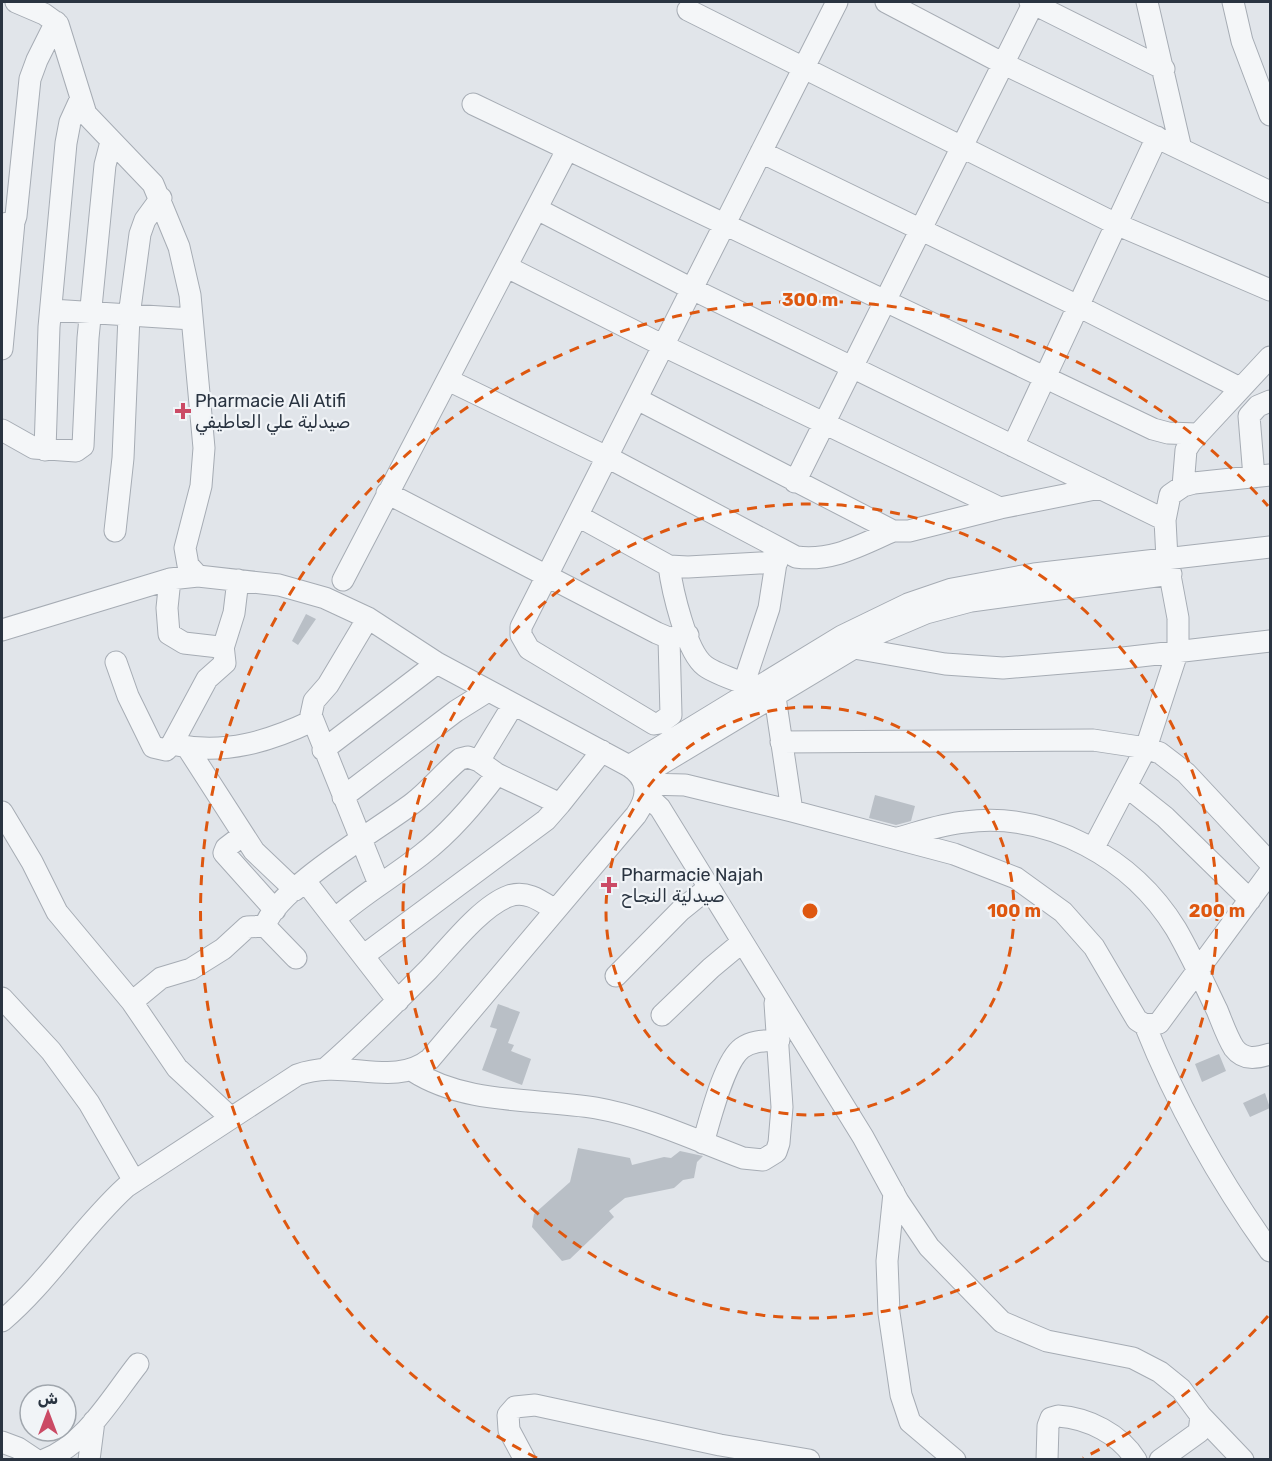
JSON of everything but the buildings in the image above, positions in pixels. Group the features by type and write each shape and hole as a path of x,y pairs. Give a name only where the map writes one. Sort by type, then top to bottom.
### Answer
{"street":[{"path":"2,6 4,2"},
{"path":"16,2 56,22 63,35 80,100 91,121 148,177 160,198 186,272 204,448 201,486 185,556 192,571 198,576"},
{"path":"669,566 679,636 671,715 660,723 654,724 529,649 524,643 521,627 609,458 837,2"},
{"path":"886,2 1004,64 1270,192"},
{"path":"795,482 1004,64 1032,2 1164,69"},
{"path":"1147,2 1181,149"},
{"path":"1233,2 1242,41 1270,114"},
{"path":"688,10 1116,224 1270,290"},
{"path":"2,349 8,223 30,79 56,22"},
{"path":"45,450 51,310 68,128 80,100"},
{"path":"473,104 724,226 1046,376 1154,429 1168,433 1197,434"},
{"path":"1013,446 1157,137"},
{"path":"2,430 24,445 45,450 76,451 83,446 90,314 105,165 111,142"},
{"path":"343,580 567,150"},
{"path":"761,152 1078,306 1240,388"},
{"path":"115,531 123,458 129,316 140,234 145,220 160,198"},
{"path":"537,209 692,289 1165,520"},
{"path":"507,267 664,346 1000,508"},
{"path":"51,310 192,320"},
{"path":"1183,486 1186,450 1197,434 1270,357"},
{"path":"448,380 609,458 778,556"},
{"path":"637,399 893,531"},
{"path":"1093,849 1146,748 1178,650 1178,618 1169,566 1165,520 1170,495 1183,486 1262,476 1249,416 1258,406 1270,400"},
{"path":"578,516 669,566 688,567 778,556 826,558 893,531 909,531 1000,508 1100,488"},
{"path":"387,493 547,576 679,636 705,666 762,686 854,648 902,623 963,603 1270,547"},
{"path":"778,556 763,632 762,686 781,742 792,811"},
{"path":"413,1071 445,1044 636,815 640,780 762,686 842,636 908,604 952,589 995,579 1169,566"},
{"path":"2,630 170,579 198,576 302,591 368,618 437,663 602,752 640,780 660,808 707,889 863,1137 894,1193 929,1247 1002,1322 1047,1341 1133,1358 1160,1372 1182,1389 1201,1416 1243,1460"},
{"path":"170,579 168,627 173,638 184,643 223,645"},
{"path":"179,746 207,679 225,663 223,645 234,613 238,580"},
{"path":"368,618 328,685 314,701 311,710 312,721 323,750 363,839 379,884"},
{"path":"762,686 763,632"},
{"path":"854,648 945,664 1002,668 1123,658 1270,640"},
{"path":"116,662 128,696 153,747 166,750 179,746 208,749 244,745 271,739 312,721"},
{"path":"323,750 437,663"},
{"path":"343,797 456,711 488,691"},
{"path":"478,761 513,705"},
{"path":"781,742 1093,740 1146,748 1160,753 1186,773 1270,863"},
{"path":"179,746 262,860 300,885 336,918 398,1001"},
{"path":"363,956 546,820 602,752"},
{"path":"132,1002 161,978 182,973 215,954 248,927 270,918 300,885 414,802 460,759 468,757 478,761 497,774 560,804"},
{"path":"336,918 379,884 423,854 474,803 497,774"},
{"path":"640,780 686,785 898,838 990,866 1016,878 1042,895 1064,912 1094,947 1137,1020 1145,1025 1218,1173 1270,1251"},
{"path":"1126,786 1165,818 1250,900"},
{"path":"2,812 32,862 57,912 132,1002 177,1068 231,1118"},
{"path":"898,838 966,821 995,821 1065,835 1093,849 1126,870 1147,888 1175,928 1198,970 1234,1048 1247,1058 1256,1059 1270,1053"},
{"path":"243,835 226,848 224,853 296,958"},
{"path":"1145,1025 1159,1023 1270,872"},
{"path":"615,976 681,910 707,889"},
{"path":"325,1069 360,1039 483,912 508,897 528,895 555,910"},
{"path":"662,1015 711,968 741,944"},
{"path":"2,1322 52,1269 107,1204 134,1181 297,1075 325,1069 347,1068 385,1073 413,1071 442,1087 596,1108 652,1123 754,1161 770,1158 776,1152 783,1121 779,1040 774,996"},
{"path":"2,998 51,1051 89,1103 134,1181"},
{"path":"703,1143 728,1070 737,1053 753,1042 779,1040"},
{"path":"894,1193 887,1261 889,1312 901,1395 910,1422 956,1460"},
{"path":"44,1460 60,1452 94,1421 138,1364"},
{"path":"525,1460 507,1421 511,1410 535,1405 718,1452 810,1460"},
{"path":"1047,1460 1048,1426 1051,1418 1058,1416 1109,1432 1124,1442 1136,1460"},
{"path":"1160,1460 1199,1432 1201,1416"},
{"path":"89,1460 94,1421"},
{"path":"2,1442 18,1448 36,1460"}],"place":[{"name":"Pharmacie Ali Atifi صيدلية علي العاطيفي","path":"183,411"},
{"name":"Pharmacie Najah صيدلية النجاح","path":"609,885"}]}
